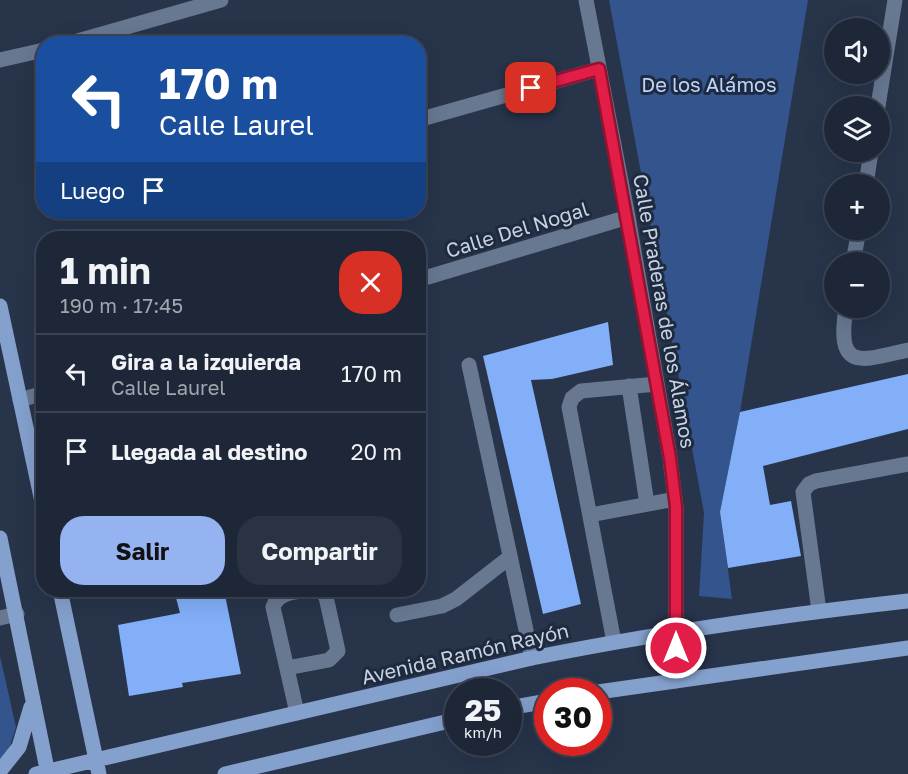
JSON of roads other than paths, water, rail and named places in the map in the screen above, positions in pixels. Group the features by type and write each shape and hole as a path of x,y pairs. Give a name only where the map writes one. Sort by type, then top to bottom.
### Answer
{"main road":[{"path":"0,306 36,474"},
{"path":"0,538 17,614 44,773"},
{"path":"61,597 98,768"},
{"name":"Avenida Ramón Rayón","path":"44,773 98,768 297,713 532,658 676,632 819,611 908,601"},
{"path":"612,690 908,648"},
{"path":"0,771 19,747 32,701"},
{"path":"225,774 444,721"}],"street":[{"path":"95,36 221,0"},
{"name":"Calle Praderas de los Álamos","path":"586,0 628,217 675,499 676,681"},
{"path":"880,96 895,0"},
{"path":"0,60 36,52"},
{"path":"426,118 599,69"},
{"name":"Calle Del Nogal","path":"426,278 628,217"},
{"path":"845,318 842,336 845,349 852,355 864,360 908,350"},
{"path":"469,366 532,658"},
{"path":"614,642 569,407 572,398 580,391 657,384"},
{"path":"629,386 647,504"},
{"path":"20,400 36,395"},
{"path":"819,611 803,492 805,488 816,481 908,464"},
{"path":"590,515 675,499"},
{"path":"397,615 449,603 510,557"},
{"path":"280,597 273,607 297,713"},
{"path":"287,668 329,660 338,651 326,597"},
{"path":"0,618 17,614"}],"park label":[{"name":"De los Alámos","path":"709,84"}]}
